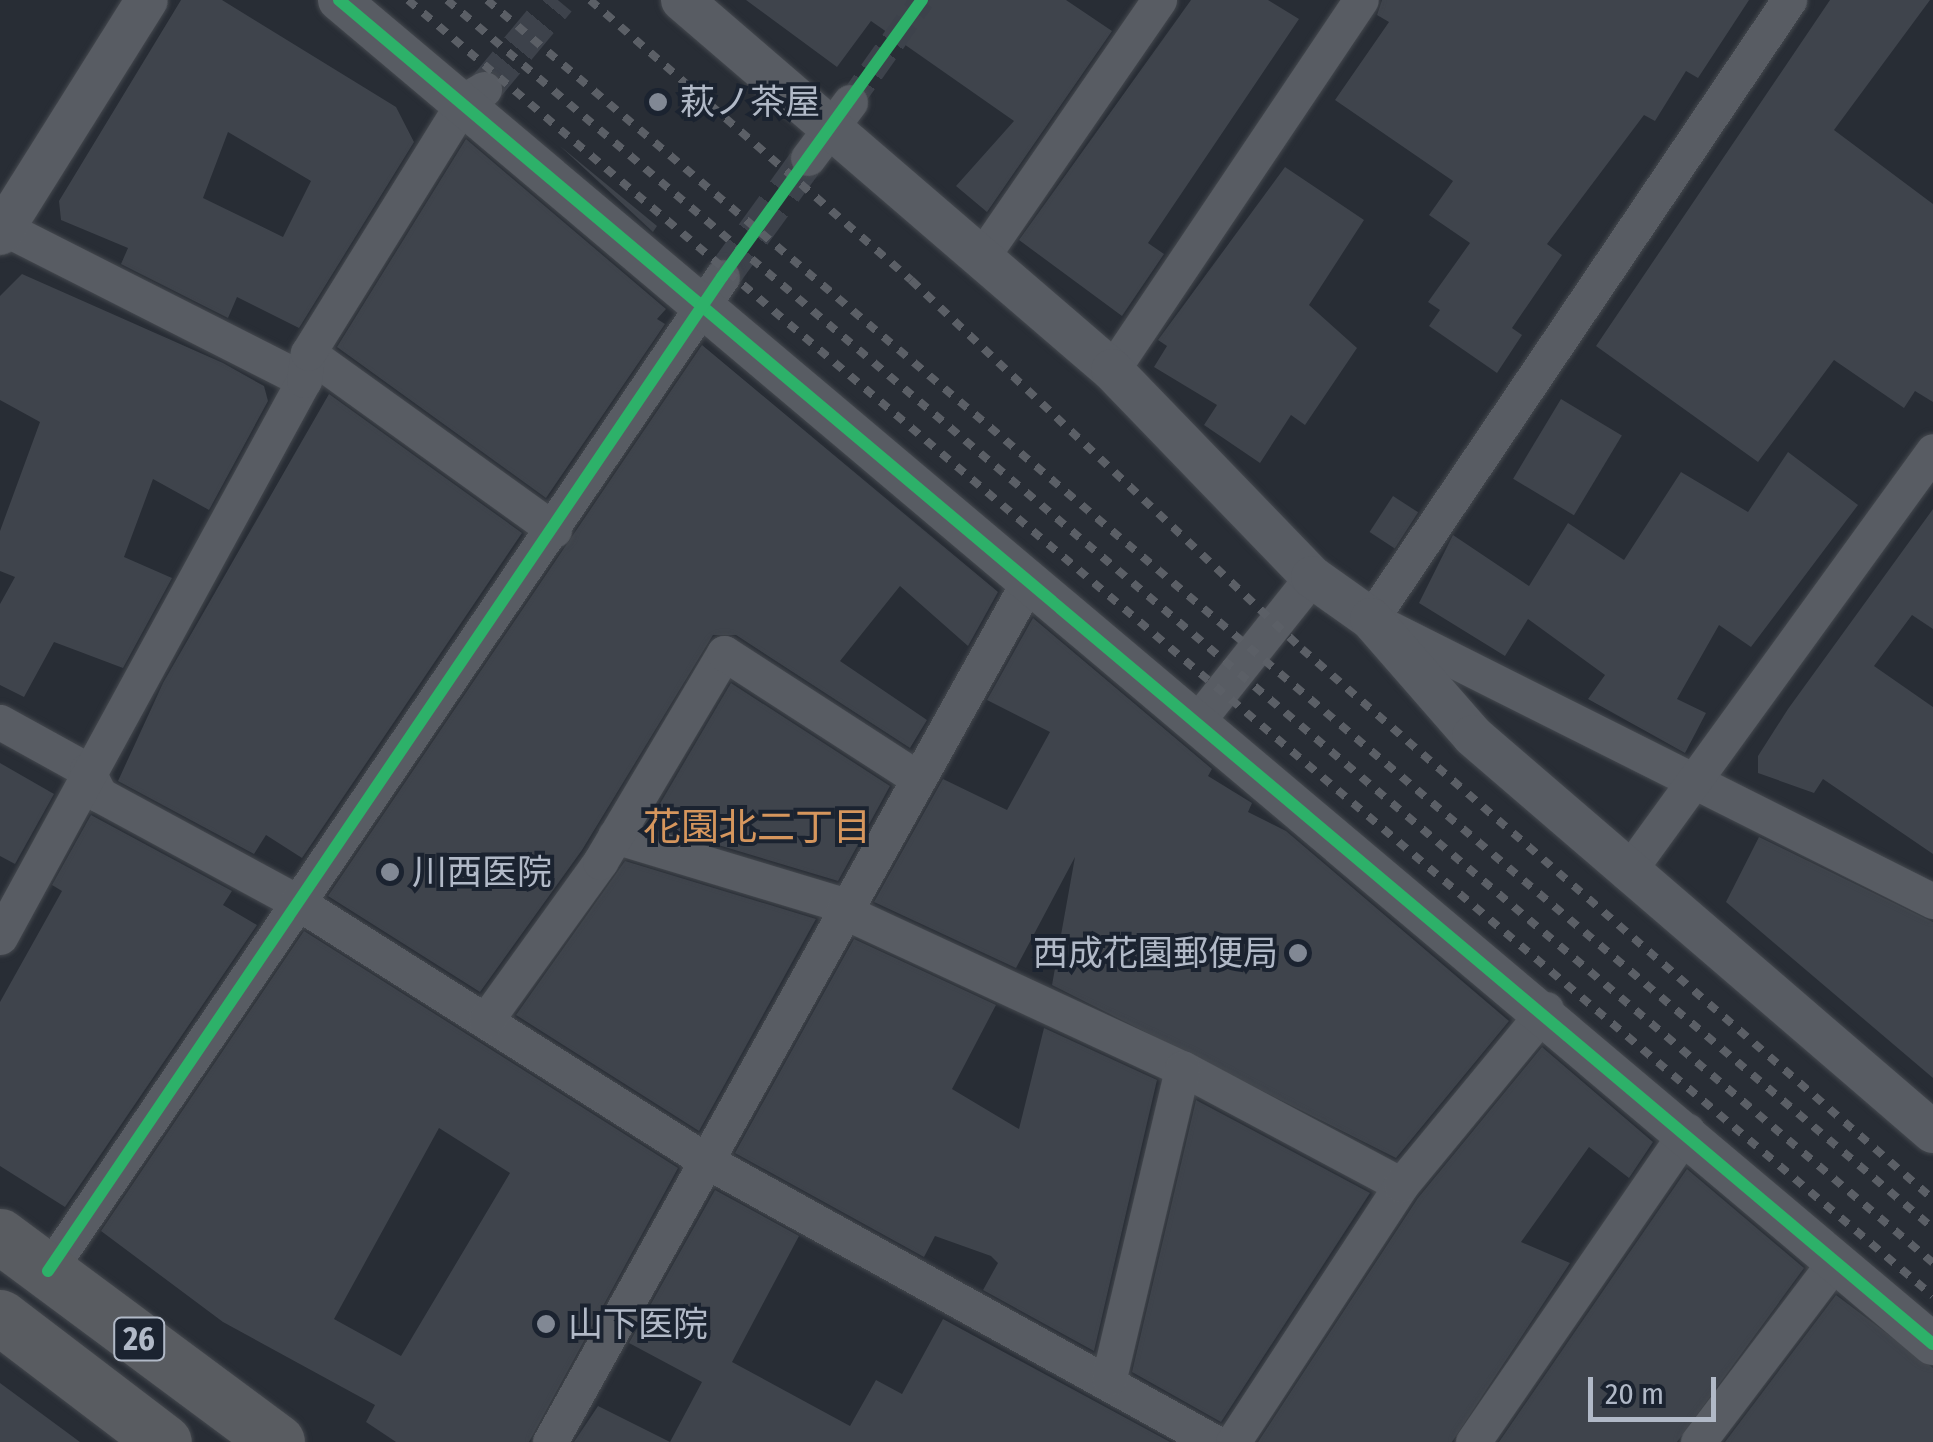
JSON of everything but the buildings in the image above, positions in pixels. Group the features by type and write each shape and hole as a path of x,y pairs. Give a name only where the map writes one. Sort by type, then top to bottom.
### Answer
{"highway":[{"name":"26","path":"0,1236 277,1442"},
{"name":"26","path":"0,1318 164,1442"}],"street":[{"path":"147,0 1,229 306,366 554,530"},
{"path":"339,0 475,95 713,292 1028,582 1195,724 1546,1009 1933,1344"},
{"path":"682,0 983,255 1112,370 1312,577 1370,620 1696,778 1933,901"},
{"path":"983,255 1158,0"},
{"path":"1112,370 1361,0"},
{"path":"1370,620 1789,0"},
{"path":"0,937 306,366 475,95"},
{"path":"48,1271 713,292"},
{"path":"1628,873 1933,451"},
{"path":"1195,724 1312,577"},
{"path":"550,1442 712,1164 916,777 1028,582"},
{"path":"1370,620 1473,736 1933,1132"},
{"path":"486,1020 615,836 724,653 916,777"},
{"path":"0,722 87,770 100,794 298,902 712,1164 1109,1378 1214,1442"},
{"path":"615,836 845,908 1182,1068 1401,1185"},
{"path":"1232,1442 1401,1185 1546,1009"},
{"path":"1109,1378 1182,1068"},
{"path":"1473,1442 1687,1131"},
{"path":"1698,1442 1836,1260"}],"tunnel":[{"path":"484,89 558,0"},
{"path":"850,102 922,0"},
{"path":"722,277 808,158"}],"railway":[{"path":"408,0 1933,1296"},
{"path":"447,0 1933,1263"},
{"path":"487,0 1933,1228"},
{"path":"590,0 911,280 1302,649 1933,1199"}],"cycle path":[{"path":"339,0 1933,1344"},
{"path":"48,1271 722,277 922,0"}],"place":[{"name":"萩ノ茶屋","path":"658,102"},
{"name":"川西医院","path":"390,872"},
{"name":"西成花園郵便局","path":"1298,953"},
{"name":"山下医院","path":"546,1324"}],"district":[{"name":"花園北二丁目","path":"757,828"}]}
